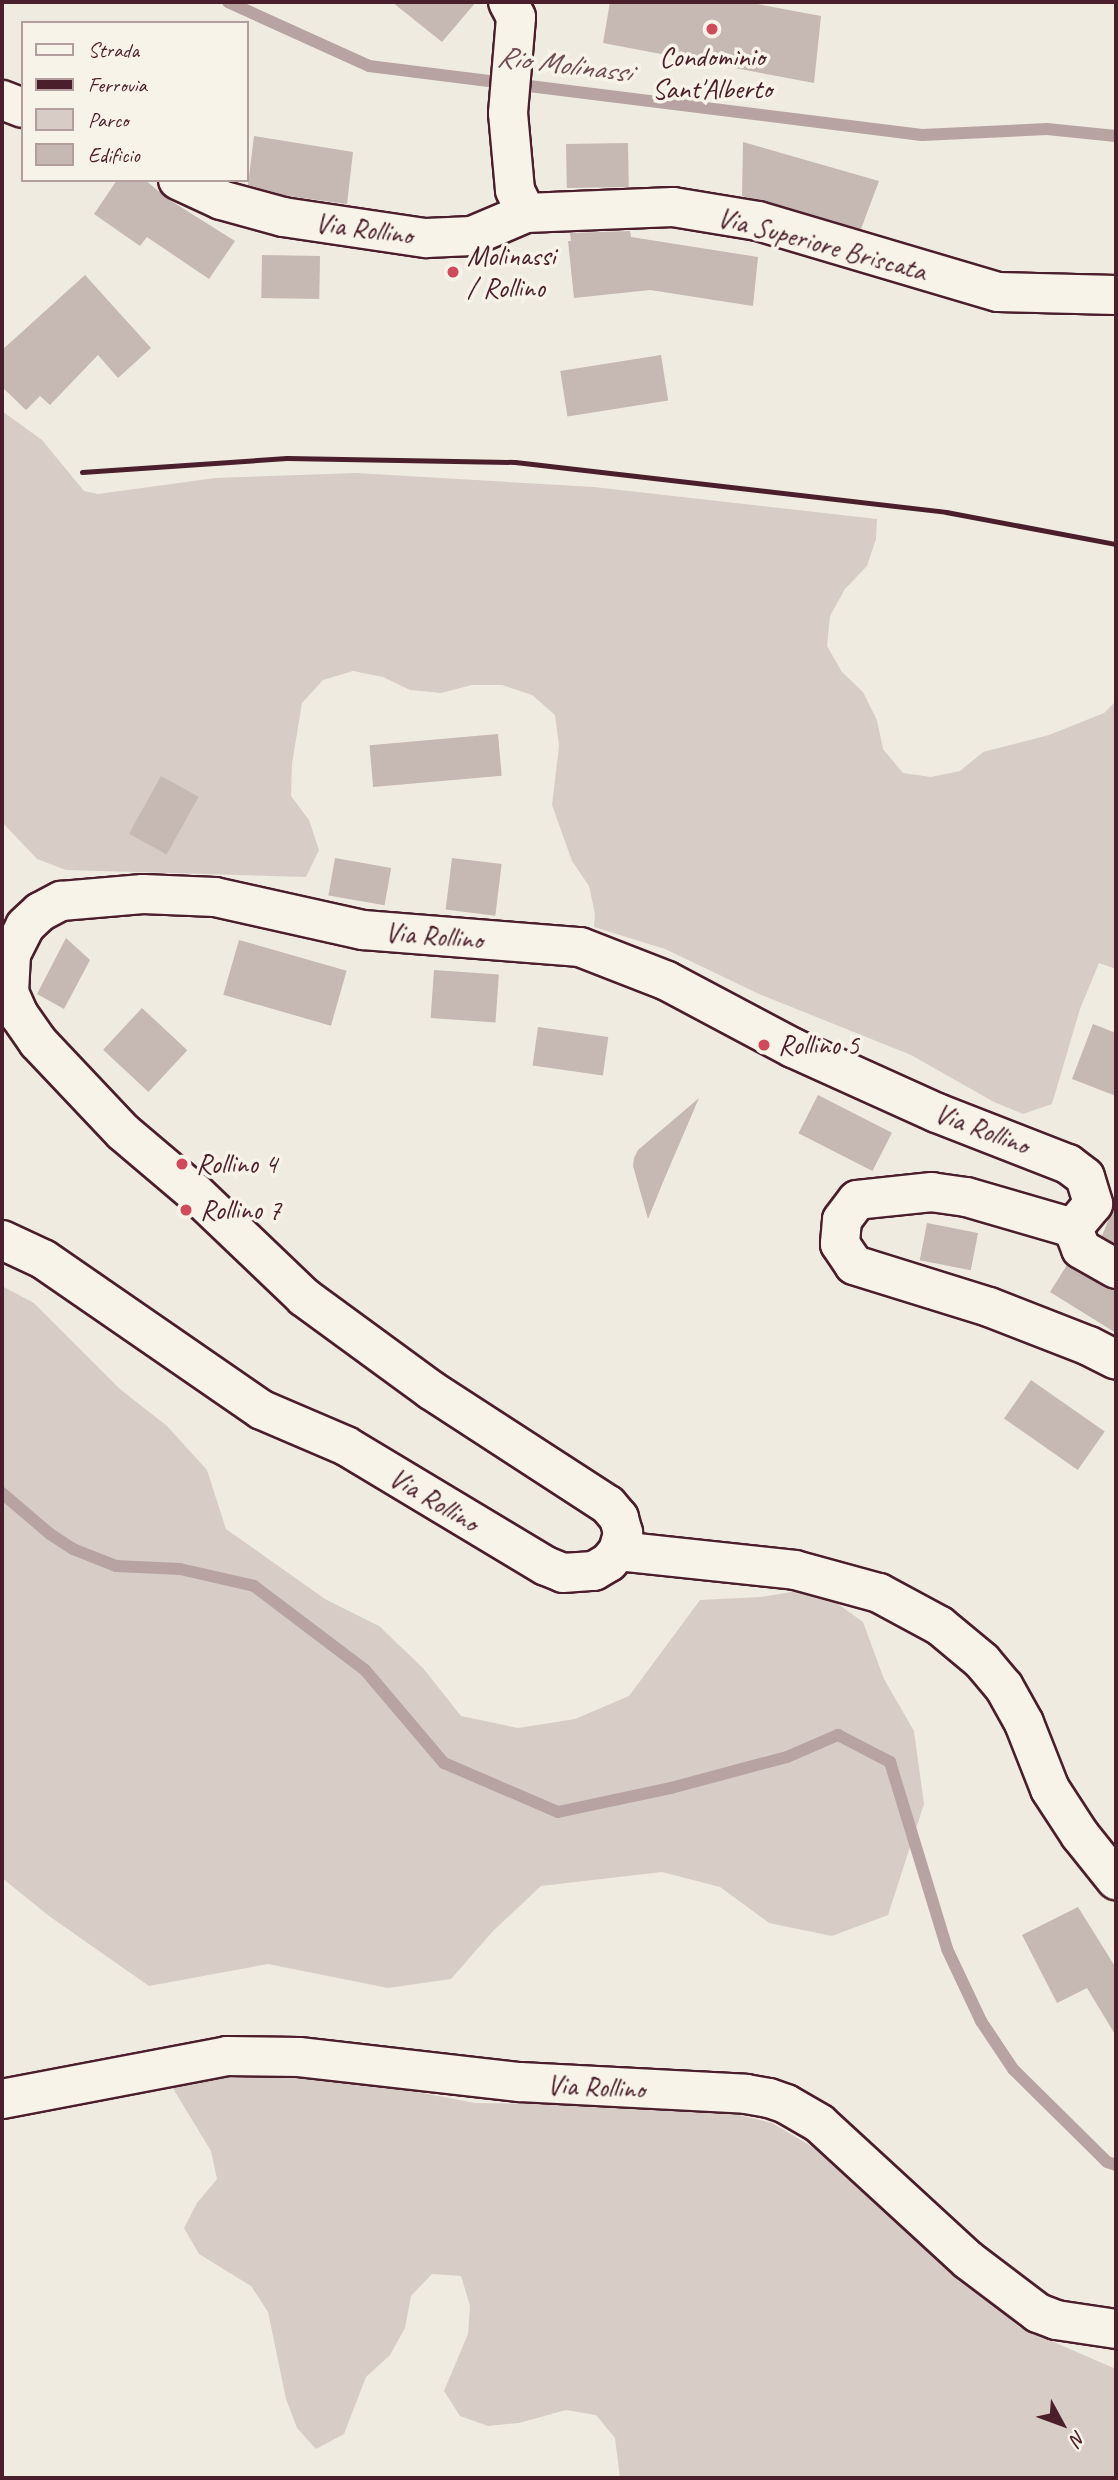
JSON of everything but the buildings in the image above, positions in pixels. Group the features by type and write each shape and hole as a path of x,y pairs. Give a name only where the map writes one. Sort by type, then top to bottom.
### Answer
{"street":[{"path":"512,9 508,113 521,202"},
{"path":"2,100 21,107"},
{"name":"Via Rollino","path":"182,182 221,200 283,217 426,238 471,236 521,202"},
{"name":"Via Superiore Briscata","path":"521,202 673,207 758,221 998,292 1116,295"},
{"name":"Via Rollino","path":"2,1240 43,1259 261,1410 346,1446 546,1566 564,1573 594,1571 609,1562 618,1551 623,1533 619,1518 608,1505 442,1398 304,1297 195,1193 122,1132 38,1042 19,1015 9,993 11,954 25,926 40,912 61,901 144,894 215,897 363,930 580,947 667,981 793,1048 937,1113 1068,1164 1085,1177 1093,1204 1073,1228"},
{"path":"1116,1269 1081,1249 1073,1228 966,1197 932,1192 857,1200 848,1209 839,1232 845,1255 853,1265 989,1307 1089,1346 1116,1360"},
{"path":"618,1551 795,1570 879,1593 940,1626 982,1661 1004,1687 1024,1723 1050,1789 1080,1835 1116,1880"},
{"name":"Via Rollino","path":"2,2099 227,2056 299,2057 520,2082 746,2094 769,2098 786,2104 820,2124 968,2260 1038,2313 1056,2320 1116,2329"}],"green space":[{"path":"2,411 42,440 84,491 98,494 215,478 356,473 594,487 877,519 876,539 867,566 845,589 830,616 827,646 842,672 863,692 877,720 883,749 903,773 931,777 960,771 983,752 1049,735 1104,713 1116,701 1116,969 1099,963 1080,1009 1052,1104 1023,1114 994,1102 911,1055 759,994 665,949 594,927 595,914 589,886 572,861 552,805 559,746 555,715 532,695 502,685 472,685 441,693 410,690 383,677 353,671 323,680 302,703 292,764 291,796 309,820 319,850 306,877 66,870 37,859 2,822"},
{"path":"2,1286 34,1303 120,1389 167,1426 207,1470 226,1529 325,1599 379,1626 423,1668 461,1716 518,1728 575,1719 629,1696 700,1600 760,1597 816,1588 863,1622 884,1679 914,1731 924,1804 888,1915 832,1936 769,1923 720,1887 662,1872 541,1886 493,1931 451,1979 388,1988 268,1964 149,1986 49,1916 2,1878"},
{"path":"253,2068 307,2071 475,2103 705,2107 772,2123 848,2168 939,2256 1019,2327 1116,2369 1116,2478 620,2478 615,2438 596,2415 566,2410 519,2423 488,2426 460,2416 444,2391 468,2334 470,2306 461,2276 432,2274 411,2296 405,2328 390,2355 366,2377 344,2434 316,2449 297,2428 286,2399 268,2312 251,2286 199,2254 184,2228 197,2203 217,2179 211,2151 169,2082"}],"waterway":[{"name":"Rio Molinassi","path":"228,2 369,66 922,135 1047,129 1116,136"},
{"path":"2,1493 50,1534 73,1549 116,1566 180,1569 254,1586 365,1670 444,1763 558,1812 671,1788 787,1757 838,1735 890,1762 947,1949 981,2021 1013,2069 1107,2162 1116,2165"}],"railway":[{"path":"82,472 287,458 515,462 946,512 1116,544"}],"place":[{"name":"Condominio Sant'Alberto","path":"712,29"},
{"name":"Molinassi / Rollino","path":"453,272"},
{"name":"Rollino 5","path":"764,1045"},
{"name":"Rollino 4","path":"182,1164"},
{"name":"Rollino 7","path":"186,1210"}]}
